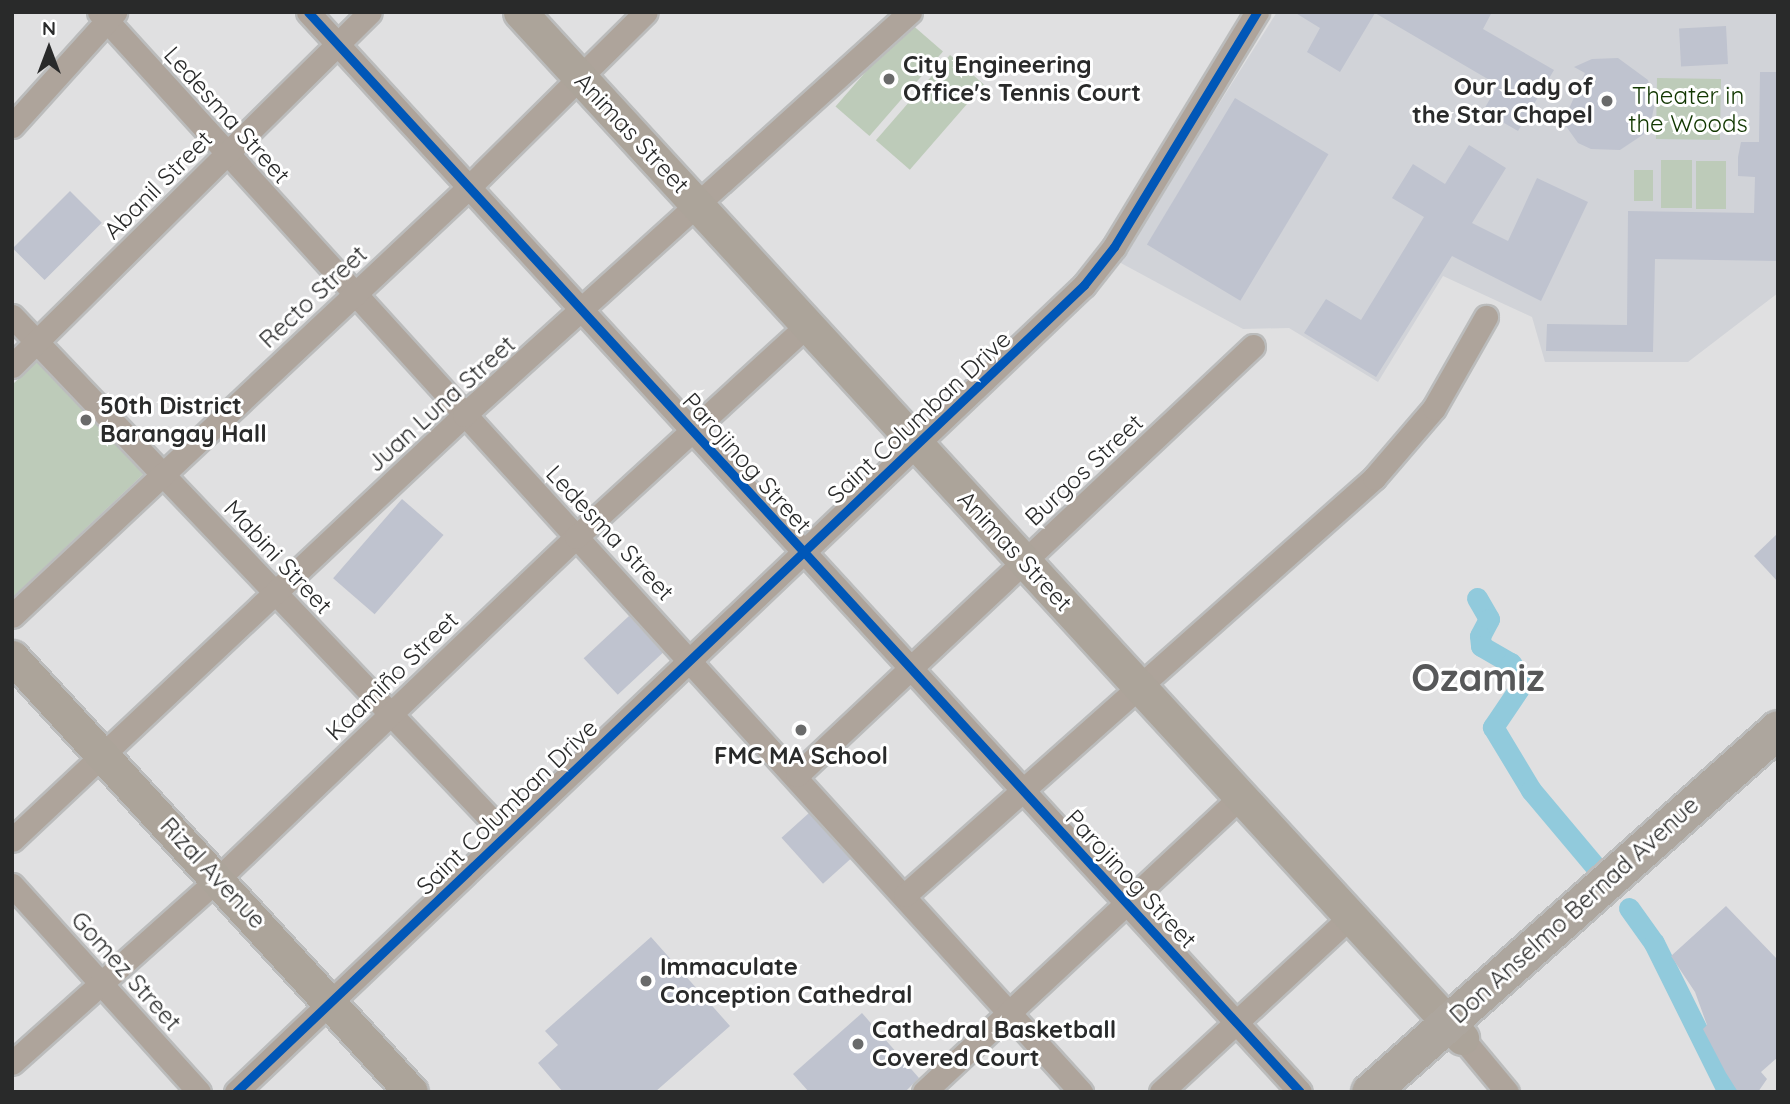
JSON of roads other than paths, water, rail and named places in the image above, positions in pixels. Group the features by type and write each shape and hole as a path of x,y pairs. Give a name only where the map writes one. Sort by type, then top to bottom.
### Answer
{"main road":[{"name":"Don Anselmo Bernad Avenue","path":"1401,1092 1455,1030 1778,729"},
{"name":"Don Anselmo Bernad Avenue","path":"1370,1092 1455,1030 1778,757"}],"street":[{"name":"Parojinog Street","path":"308,12 586,310 803,554 1300,1092"},
{"name":"Abanil Street","path":"12,366 370,12"},
{"name":"Animas Street","path":"520,12 1026,561 1238,799 1455,1030 1507,1092"},
{"name":"Recto Street","path":"12,616 162,471 470,186 646,12"},
{"name":"Juan Luna Street","path":"12,840 277,594 464,415 586,310 697,202 910,12"},
{"name":"Saint Columban Drive","path":"236,1092 504,833 803,554 1091,275 1257,12"},
{"path":"12,125 107,15"},
{"name":"Ledesma Street","path":"107,15 227,154 576,537 692,658 1080,1092"},
{"name":"Mabini Street","path":"12,316 504,833"},
{"path":"905,895 1024,791 1137,684 1338,512 1399,452 1434,408 1486,317"},
{"name":"Kaamiño Street","path":"12,1063 219,878 576,537 807,325"},
{"name":"Burgos Street","path":"797,775 913,671 1254,346"},
{"name":"Rizal Avenue","path":"12,657 219,878 411,1092"},
{"path":"924,1092 1238,799"},
{"name":"Gomez Street","path":"12,885 200,1092"},
{"path":"1161,1092 1349,918"}],"waterway":[{"path":"1477,598 1489,619 1480,636 1481,646 1511,663 1519,676 1518,690 1493,727 1531,790 1594,865"},
{"path":"1629,908 1654,943 1728,1092"}],"place":[{"name":"City Engineering Office's Tennis Court","path":"889,79"},
{"name":"Our Lady of the Star Chapel","path":"1607,101"},
{"name":"50th District Barangay Hall","path":"86,420"},
{"name":"FMC MA School","path":"801,730"},
{"name":"Immaculate Conception Cathedral","path":"646,981"},
{"name":"Cathedral Basketball Covered Court","path":"858,1044"}],"district":[{"name":"Ozamiz","path":"1478,678"}],"park label":[{"name":"Theater in the Woods","path":"1688,110"}]}
